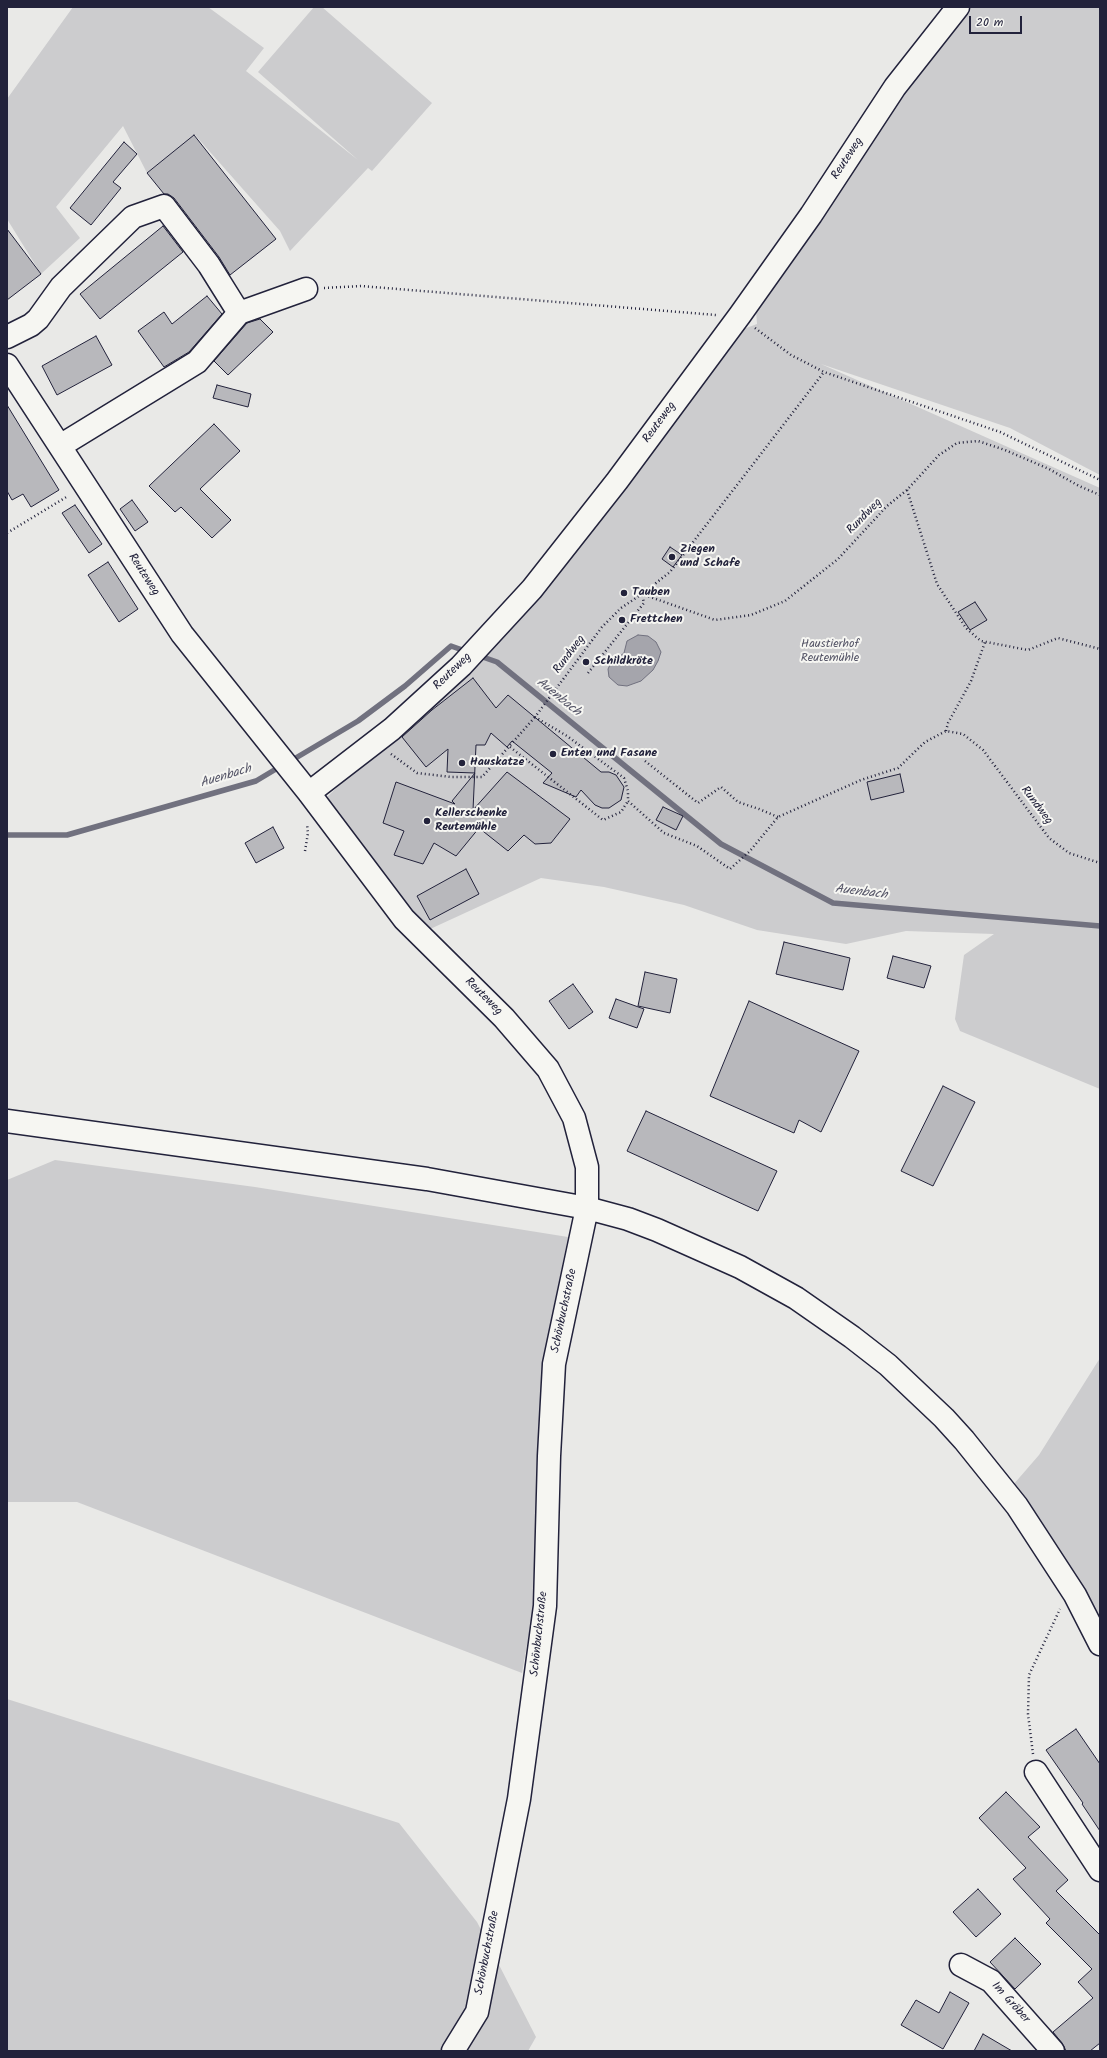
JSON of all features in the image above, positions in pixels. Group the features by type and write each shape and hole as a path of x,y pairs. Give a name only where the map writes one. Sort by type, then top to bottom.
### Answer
{"street":[{"name":"Reuteweg","path":"303,785 376,741 461,666 532,590 617,481 740,315 811,215 895,87 958,7"},
{"path":"7,337 31,325 38,319 61,287 132,217 164,206 209,265 239,313"},
{"path":"60,446 198,362 239,313 306,289"},
{"name":"Reuteweg","path":"7,365 182,634 303,785 404,918 504,1018 548,1069 574,1118 587,1167 587,1208"},
{"path":"7,1120 427,1179 587,1208 628,1219 657,1230 768,1282 838,1327 888,1365 925,1399 964,1440 1017,1506 1075,1596 1100,1644"},
{"name":"Schönbuchstraße","path":"453,2051 477,2012 519,1800 545,1606 549,1456 554,1364 587,1208"},
{"path":"1036,1772 1100,1870"},
{"name":"Im Gröber","path":"961,1965 991,1981 1053,2051"}],"path":[{"path":"306,289 361,286 715,315 740,315 791,355 824,372 1000,432 1100,480"},
{"path":"588,673 644,603 642,594 670,572 824,372"},
{"name":"Rundweg","path":"376,741 417,773 451,777 482,777 535,717 602,627 621,608 642,594 715,620 751,615 785,601 838,559 887,506 907,490 939,455 956,443 978,441 1049,469 1079,486 1100,495"},
{"path":"7,533 85,486"},
{"path":"907,490 937,584 966,628 981,641 1028,650 1058,638 1100,649"},
{"path":"628,801 664,833 697,846 730,869 750,851 778,818 862,780 898,768 925,742 946,731 948,723 971,681 985,642"},
{"path":"510,747 603,820 621,812 628,801 628,791 624,778 566,736 535,717"},
{"name":"Rundweg","path":"946,731 963,734 983,750 1049,838 1069,852 1100,863"},
{"path":"645,761 698,803 721,787 738,802 759,809 778,818"},
{"path":"1036,1772 1028,1714 1029,1675 1062,1603"}],"green space":[{"path":"73,7 208,7 264,48 246,71 358,160 258,72 314,7 322,7 432,103 372,171 368,168 290,251 280,231 195,135 147,173 123,126 56,207 80,238 41,274 7,219 7,99"},
{"name":"Haustierhof Reutemühle","path":"969,7 1100,7 1100,475 1010,428 821,364 1100,488 1100,1089 960,1031 955,1019 964,955 994,934 906,931 846,944 757,930 684,905 604,887 541,878 428,930 336,818 327,797 538,596 628,486 738,331 757,324 756,310 903,94"},
{"path":"55,1160 255,1187 568,1237 542,1365 534,1605 522,1673 77,1502 7,1502 7,1180"},
{"path":"1100,1358 1100,1625 1013,1485 1039,1455"},
{"path":"7,1699 399,1823 477,1922 536,2037 528,2051 7,2051"}],"shaded area":[{"path":"638,635 648,636 656,642 661,652 658,661 653,670 641,681 627,686 618,685 609,677 608,669 611,663 624,653 627,641"}],"building":[{"path":"194,135 276,239 230,275 219,257 174,198 168,194 164,194 147,173"},
{"path":"124,142 137,154 113,182 121,188 91,225 70,208"},
{"path":"163,226 183,252 100,319 80,294"},
{"path":"7,229 41,274 7,300"},
{"path":"207,296 222,314 189,352 164,367 138,331 164,312 172,324"},
{"path":"260,319 273,332 228,375 214,361 247,323"},
{"path":"96,336 112,365 57,395 42,366"},
{"path":"217,385 251,394 248,407 213,398"},
{"path":"7,405 59,490 31,507 23,494 12,500 7,491"},
{"path":"214,424 240,451 200,489 231,520 212,538 181,507 175,512 149,486"},
{"path":"132,500 148,522 135,531 120,509"},
{"path":"75,505 102,544 89,553 62,513"},
{"name":"Ziegen und Schafe","path":"670,547 682,555 673,567 662,559"},
{"path":"108,562 138,609 119,622 88,575"},
{"path":"975,602 987,620 970,630 958,612"},
{"path":"473,678 496,708 508,695 601,772 609,772 616,775 624,787 621,800 609,808 602,808 595,805 581,790 576,797 543,783 552,773 512,741 507,747 491,733 485,745 476,745 475,773 447,772 448,749 426,767 402,737 432,710"},
{"path":"507,772 570,819 551,843 535,844 524,835 508,851 479,828 456,856 434,843 423,864 394,855 404,831 383,823 396,782 455,804 452,801 475,773 473,810"},
{"path":"900,774 904,792 871,800 867,782"},
{"path":"663,807 683,816 676,830 656,820"},
{"path":"273,827 284,848 256,863 245,843"},
{"path":"466,869 479,894 430,920 417,896"},
{"path":"784,942 850,958 843,990 776,974"},
{"path":"893,956 931,966 924,988 887,978"},
{"path":"645,972 677,979 670,1013 638,1006"},
{"path":"573,984 593,1012 569,1029 549,1001"},
{"path":"616,999 644,1009 637,1028 609,1018"},
{"path":"749,1001 859,1051 821,1132 799,1120 794,1133 710,1096"},
{"path":"943,1086 975,1102 933,1186 901,1171"},
{"path":"646,1111 777,1171 758,1211 627,1151"},
{"path":"1076,1729 1100,1764 1100,1831 1082,1804 1083,1803 1046,1750"},
{"path":"1006,1792 1040,1827 1028,1837 1068,1880 1056,1891 1100,1935 1100,2043 1090,2051 1066,2051 1062,2043 1053,2032 1093,1998 1078,1982 1092,1969 1046,1923 1050,1919 1013,1879 1026,1868 979,1818"},
{"path":"978,1889 1001,1914 976,1937 953,1912"},
{"path":"1015,1938 1041,1964 1015,1989 990,1962"},
{"path":"950,1992 969,2003 943,2049 901,2025 916,2000 939,2013"},
{"path":"983,2034 1012,2051 974,2051"}],"waterway":[{"name":"Auenbach","path":"289,762 358,721 405,686 451,646 468,652"},
{"name":"Auenbach","path":"477,655 497,662 721,844 833,903 1100,926"},
{"name":"Auenbach","path":"7,835 67,835 256,781 281,766"}],"place":[{"name":"Ziegen und Schafe","path":"672,557"},
{"name":"Tauben","path":"624,593"},
{"name":"Frettchen","path":"622,620"},
{"name":"Schildkröte","path":"586,662"},
{"name":"Enten und Fasane","path":"553,754"},
{"name":"Hauskatze","path":"462,763"},
{"name":"Kellerschenke Reutemühle","path":"427,821"}]}
